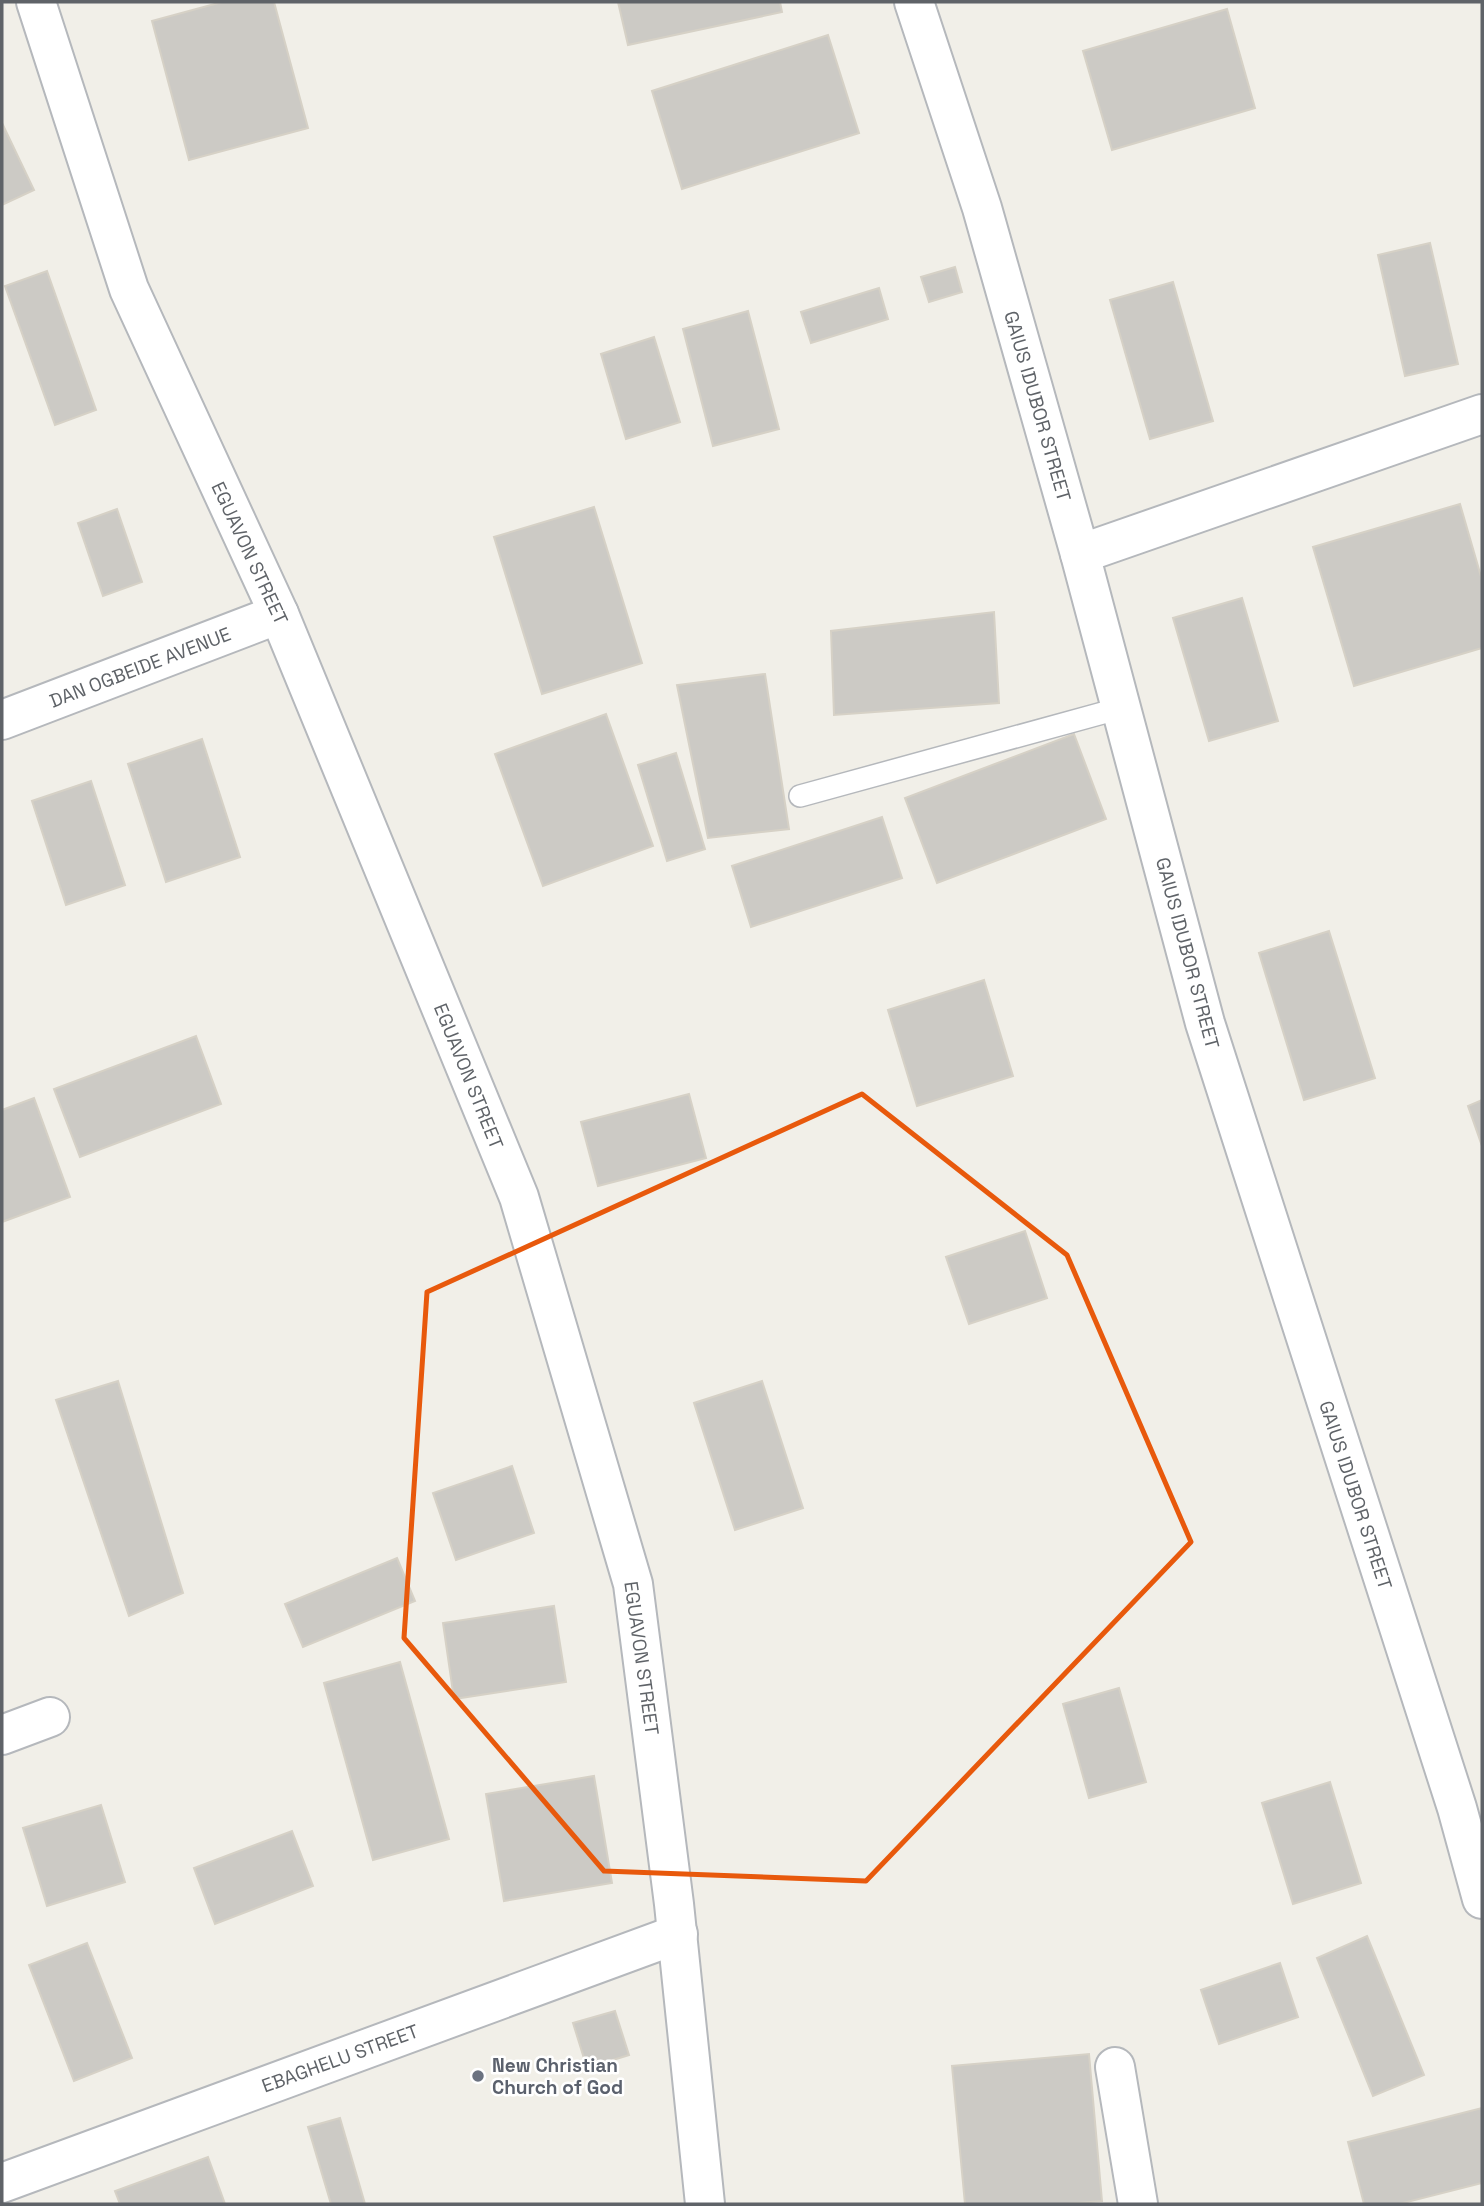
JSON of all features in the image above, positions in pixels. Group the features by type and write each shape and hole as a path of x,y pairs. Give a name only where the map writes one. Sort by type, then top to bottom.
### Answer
{"street":[{"name":"EGUAVON STREET","path":"36,2 129,289 279,614 523,1210 633,1584 678,1934 705,2204"},
{"name":"GAIUS IDUBOR STREET","path":"914,2 982,208 1080,554 1205,1023 1448,1781 1482,1899"},
{"path":"1080,554 1482,414"},
{"name":"DAN OGBEIDE AVENUE","path":"2,720 279,614"},
{"path":"2,1735 50,1717"},
{"name":"EBAGHELU STREET","path":"2,2183 678,1934"},
{"path":"1115,2067 1138,2204"}],"lane":[{"path":"800,796 1121,708"}],"highlighted area":[{"path":"862,1094 1067,1255 1191,1542 866,1881 604,1871 404,1638 427,1292"}],"building":[{"path":"222,2 274,2 308,128 189,160 152,21"},
{"path":"618,2 780,2 782,12 628,45"},
{"path":"1227,9 1255,108 1112,150 1083,51"},
{"path":"828,35 859,133 682,189 652,91"},
{"path":"2,123 34,190 2,205"},
{"path":"1430,243 1458,364 1405,376 1378,255"},
{"path":"955,267 962,292 929,302 921,277"},
{"path":"47,271 96,410 55,425 5,286"},
{"path":"1173,282 1213,421 1150,439 1110,300"},
{"path":"879,288 888,319 811,343 801,312"},
{"path":"748,311 779,429 713,446 683,329"},
{"path":"654,337 680,422 626,439 601,354"},
{"path":"1460,504 1482,580 1482,648 1354,686 1313,547"},
{"path":"594,507 642,663 542,694 494,537"},
{"path":"117,509 142,582 103,596 78,523"},
{"path":"1242,598 1278,721 1209,741 1173,618"},
{"path":"994,612 999,703 834,715 831,631"},
{"path":"765,674 789,829 708,838 677,685"},
{"path":"606,714 653,846 543,886 495,754"},
{"path":"1074,734 1106,819 937,883 905,798"},
{"path":"202,739 240,857 166,882 128,764"},
{"path":"676,753 705,849 667,861 638,765"},
{"path":"91,781 125,885 66,905 32,801"},
{"path":"882,817 902,878 751,927 732,866"},
{"path":"1329,931 1375,1078 1304,1100 1259,953"},
{"path":"984,980 1013,1076 917,1106 888,1010"},
{"path":"196,1036 221,1104 80,1157 54,1089"},
{"path":"689,1094 706,1158 598,1186 581,1122"},
{"path":"34,1098 70,1197 2,1222 2,1110"},
{"path":"1482,1100 1482,1146 1468,1106"},
{"path":"1025,1231 1047,1298 969,1324 946,1257"},
{"path":"118,1381 183,1593 129,1616 56,1400"},
{"path":"762,1381 803,1508 735,1530 694,1403"},
{"path":"512,1466 534,1533 456,1560 433,1493"},
{"path":"397,1558 415,1601 303,1647 285,1604"},
{"path":"554,1606 566,1682 454,1699 443,1623"},
{"path":"400,1662 449,1839 373,1860 324,1683"},
{"path":"1119,1688 1146,1782 1089,1798 1063,1704"},
{"path":"594,1776 612,1883 504,1901 486,1794"},
{"path":"1330,1782 1361,1883 1293,1904 1262,1803"},
{"path":"101,1805 125,1882 47,1906 23,1828"},
{"path":"292,1831 313,1886 215,1924 194,1868"},
{"path":"1367,1936 1424,2075 1373,2096 1317,1958"},
{"path":"87,1943 132,2058 74,2081 29,1965"},
{"path":"1280,1963 1298,2017 1219,2044 1201,1990"},
{"path":"615,2011 629,2055 587,2068 573,2023"},
{"path":"1089,2054 1102,2201 1066,2204 965,2204 952,2066"},
{"path":"1482,2108 1482,2183 1399,2204 1364,2204 1348,2142"},
{"path":"340,2118 365,2204 331,2204 308,2127"},
{"path":"208,2157 225,2204 120,2204 115,2191"}],"place":[{"name":"New Christian Church of God","path":"478,2076"}]}
